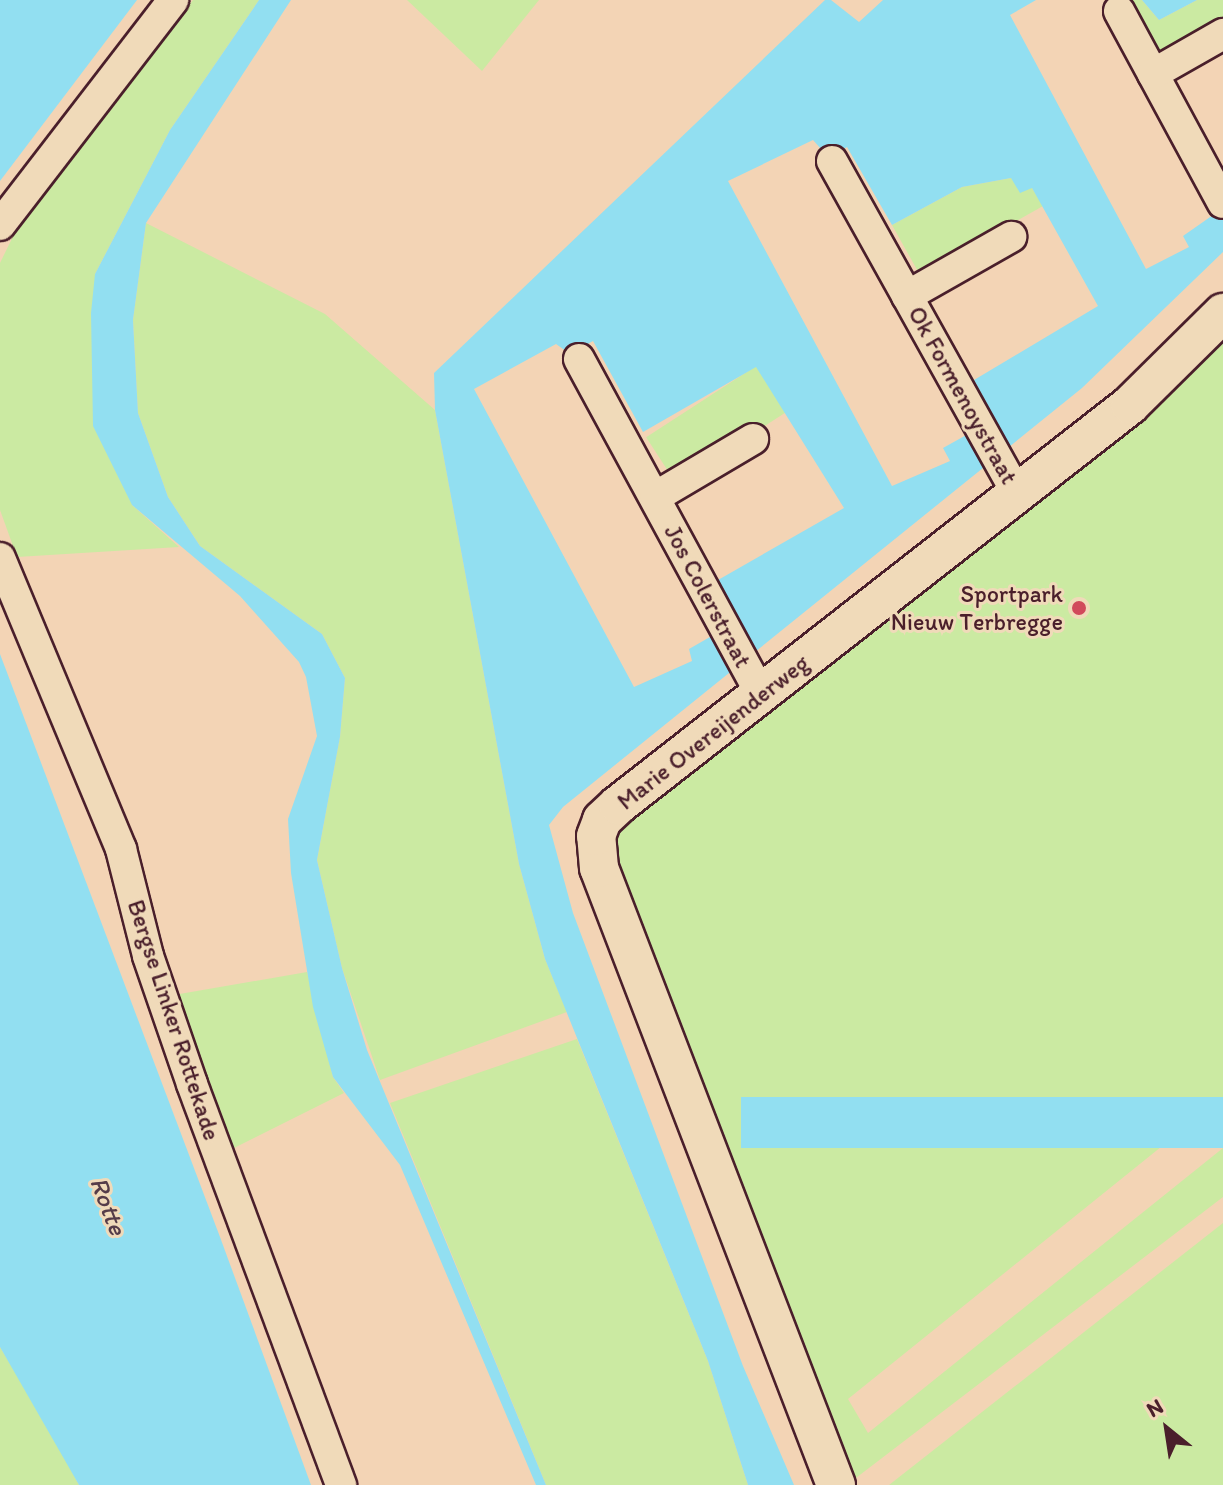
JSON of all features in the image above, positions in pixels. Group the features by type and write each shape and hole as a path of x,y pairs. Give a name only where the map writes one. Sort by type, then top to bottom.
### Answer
{"street":[{"path":"0,225 173,0"},
{"path":"1119,11 1223,203"},
{"path":"1153,74 1223,34"},
{"name":"Ok Formenoystraat","path":"832,161 1011,482"},
{"name":"Ok Formenoystraat","path":"907,296 1011,237"},
{"name":"Marie Overeijenderweg","path":"836,1485 595,850 602,820 754,681 1011,482 1130,405 1223,313"},
{"name":"Jos Colerstraat","path":"579,359 754,681"},
{"name":"Jos Colerstraat","path":"655,497 753,439"},
{"name":"Bergse Linker Rottekade","path":"0,558 121,849 148,956 192,1084 341,1485"}],"green space":[{"path":"193,0 259,0 170,130 95,274 132,505 179,547 17,557 0,510 0,263 22,218"},
{"path":"407,0 539,0 482,71"},
{"path":"1120,0 1142,0 1159,20 1197,0 1223,0 1223,29 1154,64"},
{"path":"1011,178 1032,188 1043,206 920,275 892,225 962,187"},
{"path":"146,223 325,314 435,410 519,864 545,959 567,1012 380,1080 342,968 317,860 340,737 345,678 322,634 200,546 168,497 138,413 133,320"},
{"name":"Sportpark Nieuw Terbregge","path":"1223,324 1223,1097 848,1399 868,1433 1223,1148 1223,1197 848,1484 612,863 609,838 623,820"},
{"path":"756,366 786,412 676,483 646,437"},
{"path":"307,972 333,1077 344,1093 224,1153 168,996"},
{"path":"577,1039 708,1361 748,1485 546,1485 390,1103"},
{"path":"1223,1223 1223,1485 889,1485"},
{"path":"0,1347 52,1433 79,1485 0,1485"}],"water":[{"path":"0,0 137,0 0,181"},
{"path":"259,0 291,0 146,223 133,320 138,413 168,497 200,546 322,634 345,678 340,737 317,860 342,968 367,1050 546,1485 536,1485 400,1165 333,1077 313,1007 291,873 288,819 317,736 306,677 299,662 240,596 132,505 93,426 91,313 95,274 170,130"},
{"path":"825,0 831,0 859,22 883,0 1036,0 1010,15 1146,269 1189,247 1183,236 1223,208 1223,252 1082,388 563,807 549,825 573,913 743,1366 794,1485 748,1485 708,1361 545,959 519,864 435,410 434,373","holes":["813,140 829,158 847,147 892,225 962,187 1011,178 1020,193 1032,188 1098,306 974,380 995,419 943,448 950,461 892,486 728,181","593,341 643,432 756,367 844,508 718,580 738,621 689,649 692,661 634,687 474,389 556,344 570,354"]},
{"path":"1142,0 1197,0 1159,20"},
{"name":"Rotte","path":"0,654 311,1485 79,1485 0,1347"},
{"path":"741,1097 1223,1097 1223,1148 741,1148"}],"place":[{"name":"Sportpark Nieuw Terbregge","path":"1079,608"}]}
